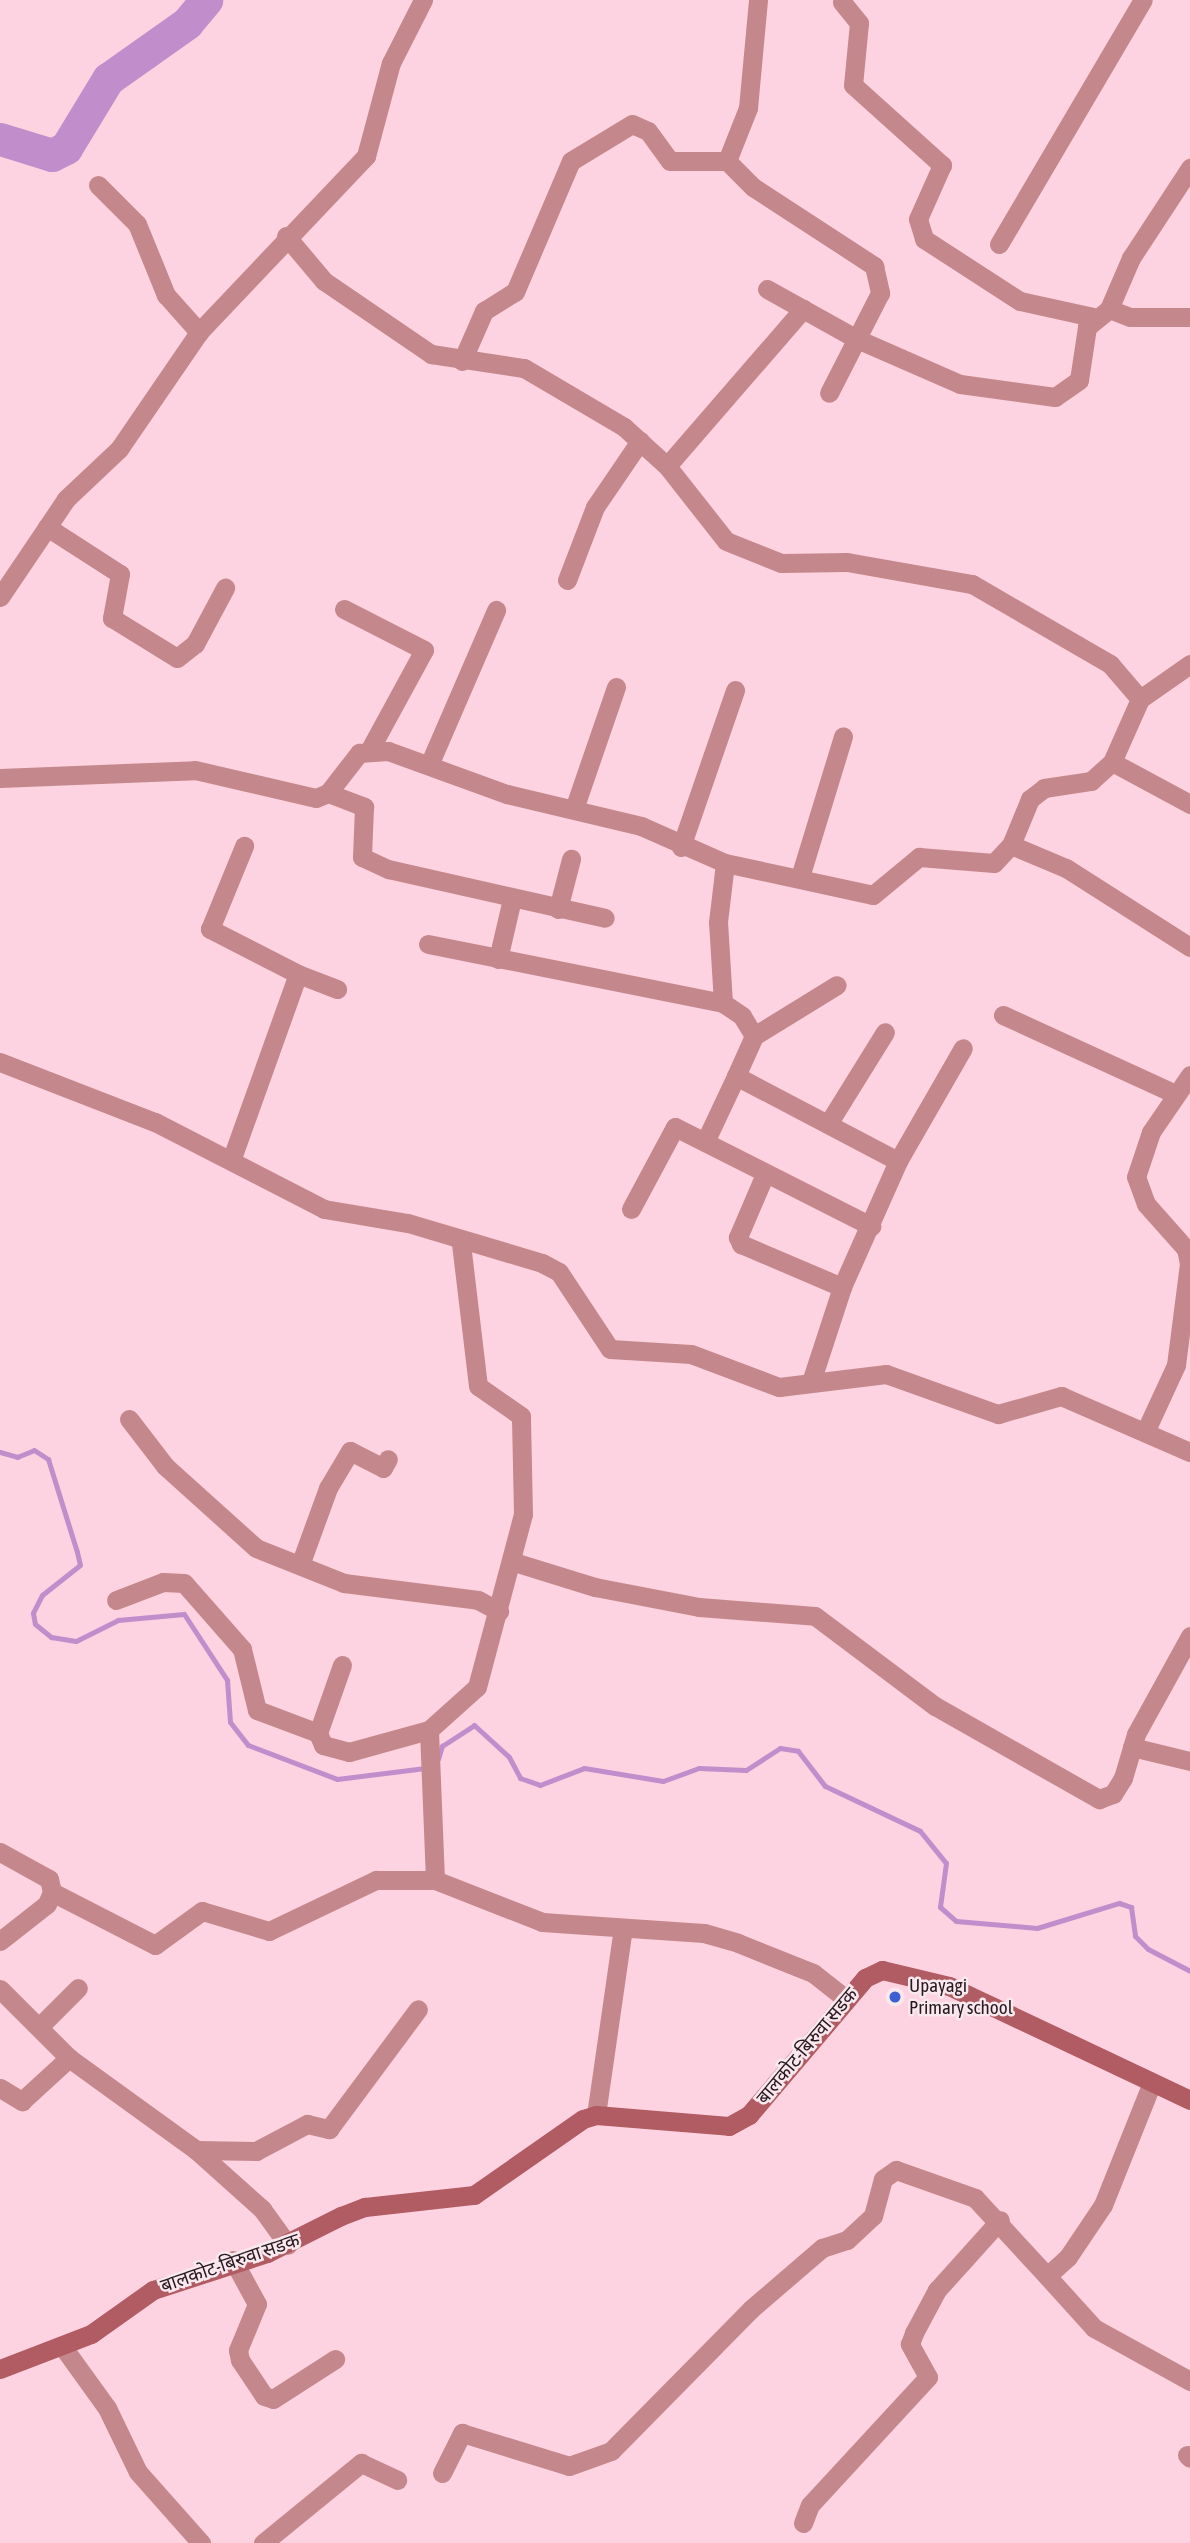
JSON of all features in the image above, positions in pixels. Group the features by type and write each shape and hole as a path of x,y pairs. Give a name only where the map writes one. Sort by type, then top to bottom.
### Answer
{"main road":[{"name":"बालकोट-बिरुवा सडक","path":"0,2370 63,2347 110,2323 153,2290 233,2260 288,2245 365,2207 474,2194 547,2139 596,2115 729,2126 749,2115 865,1978 882,1970 925,1978 1121,2065 1151,2085 1190,2100"}],"street":[{"path":"0,597 76,486 127,438 199,332 260,275 286,236 374,143 381,91 423,0"},
{"path":"727,161 748,108 758,0"},
{"path":"999,244 1143,0"},
{"path":"842,1 859,23 853,85 942,165 918,219 924,239 1020,301 1130,317 1190,317"},
{"path":"462,361 479,316 514,292 578,152 632,124 648,131 670,161 727,161 753,187 874,267 880,293 829,393"},
{"path":"767,289 857,339 960,384 1042,398 1070,391 1079,380 1101,313 1131,258 1190,168"},
{"path":"97,186 137,224 166,295 199,332"},
{"path":"286,236 334,288 430,354 462,361 524,368 640,441 667,467 726,541 780,563 847,562 972,584 1110,664 1140,699"},
{"path":"667,467 803,309"},
{"path":"567,580 595,507 640,441"},
{"path":"47,527 120,574 112,618 177,658 195,645 225,588"},
{"path":"328,793 350,763 370,749 424,650 344,609"},
{"path":"429,765 496,610"},
{"path":"370,749 429,765 507,794 641,826 681,847 725,863 800,877 873,895 919,857 989,864 1011,845 1030,799 1044,788 1080,786 1112,762 1140,699 1190,664"},
{"path":"574,809 616,687"},
{"path":"681,847 734,690"},
{"path":"800,877 843,736"},
{"path":"1112,762 1190,804"},
{"path":"0,778 195,770 246,778 306,798 328,793 364,807 362,857 427,882 605,918"},
{"path":"1011,845 1066,868 1190,947"},
{"path":"244,846 210,929 298,974 337,989"},
{"path":"558,909 571,859"},
{"path":"723,1003 718,922 725,863"},
{"path":"498,958 512,899"},
{"path":"428,943 723,1003 742,1016 754,1035"},
{"path":"232,1158 298,974"},
{"path":"705,1142 754,1035 837,985"},
{"path":"1003,1015 1173,1093"},
{"path":"828,1124 885,1032"},
{"path":"811,1382 842,1287 898,1161 963,1048"},
{"path":"0,1062 232,1158 324,1209 408,1223 461,1243 559,1272 610,1349 691,1354 779,1387 886,1374 998,1414 1060,1396 1146,1430 1190,1452"},
{"path":"1146,1430 1176,1365 1189,1264 1176,1234 1146,1204 1136,1177 1150,1132 1173,1093 1190,1075"},
{"path":"736,1076 898,1161"},
{"path":"631,1209 675,1128 870,1226"},
{"path":"765,1174 738,1237 741,1244 842,1287"},
{"path":"342,1665 318,1733 323,1745 349,1752 429,1730 477,1687 514,1562 523,1514 521,1416 478,1386 461,1243"},
{"path":"129,1419 155,1456 242,1538 344,1583 478,1600 499,1611"},
{"path":"300,1565 328,1488 350,1451 383,1468 388,1459"},
{"path":"514,1562 595,1587 699,1607 815,1616 935,1706 1081,1794 1113,1794 1132,1747 1190,1636"},
{"path":"116,1600 163,1582 184,1583 242,1649 257,1710 318,1733"},
{"path":"429,1730 435,1880"},
{"path":"1132,1747 1190,1761"},
{"path":"0,1852 49,1879 52,1892 47,1904 0,1941"},
{"path":"52,1892 155,1945 202,1911 269,1931 376,1880 435,1880 541,1922 704,1933 738,1943 813,1973 846,1999"},
{"path":"596,2115 623,1928"},
{"path":"39,2027 78,1988"},
{"path":"0,1989 69,2058 196,2150 262,2209 288,2245"},
{"path":"196,2150 256,2151 307,2124 329,2129 418,2009"},
{"path":"0,2088 22,2101 69,2058"},
{"path":"1047,2276 1068,2257 1103,2205 1151,2085"},
{"path":"442,2473 462,2433 569,2466 611,2451 751,2309 815,2253 847,2240 873,2216 889,2172 907,2171 958,2188 1000,2220 1094,2328 1190,2381"},
{"path":"803,2523 810,2505 928,2377 910,2344 914,2333 937,2290 1000,2220"},
{"path":"233,2260 257,2304 237,2350 240,2360 264,2396 273,2399 335,2358"},
{"path":"63,2347 107,2409 138,2472 191,2540"},
{"path":"263,2543 362,2463 397,2480"}],"waterway":[{"path":"0,139 52,155 66,148 108,79 187,23 206,0"},
{"path":"0,1452 17,1457 34,1450 48,1459 77,1552 80,1565 42,1595 33,1613 35,1624 51,1637 76,1641 118,1620 184,1614 227,1680 230,1722 248,1745 337,1779 425,1768"},
{"path":"438,1759 442,1746 474,1725 509,1757 520,1778 540,1785 584,1768 663,1781 699,1768 746,1770 780,1748 798,1751 825,1786 920,1831 946,1863 940,1907 956,1921 1037,1928 1119,1903 1131,1907 1135,1936 1148,1949 1190,1971"}],"place":[{"name":"Upayagi Primary school","path":"895,1997"}]}
